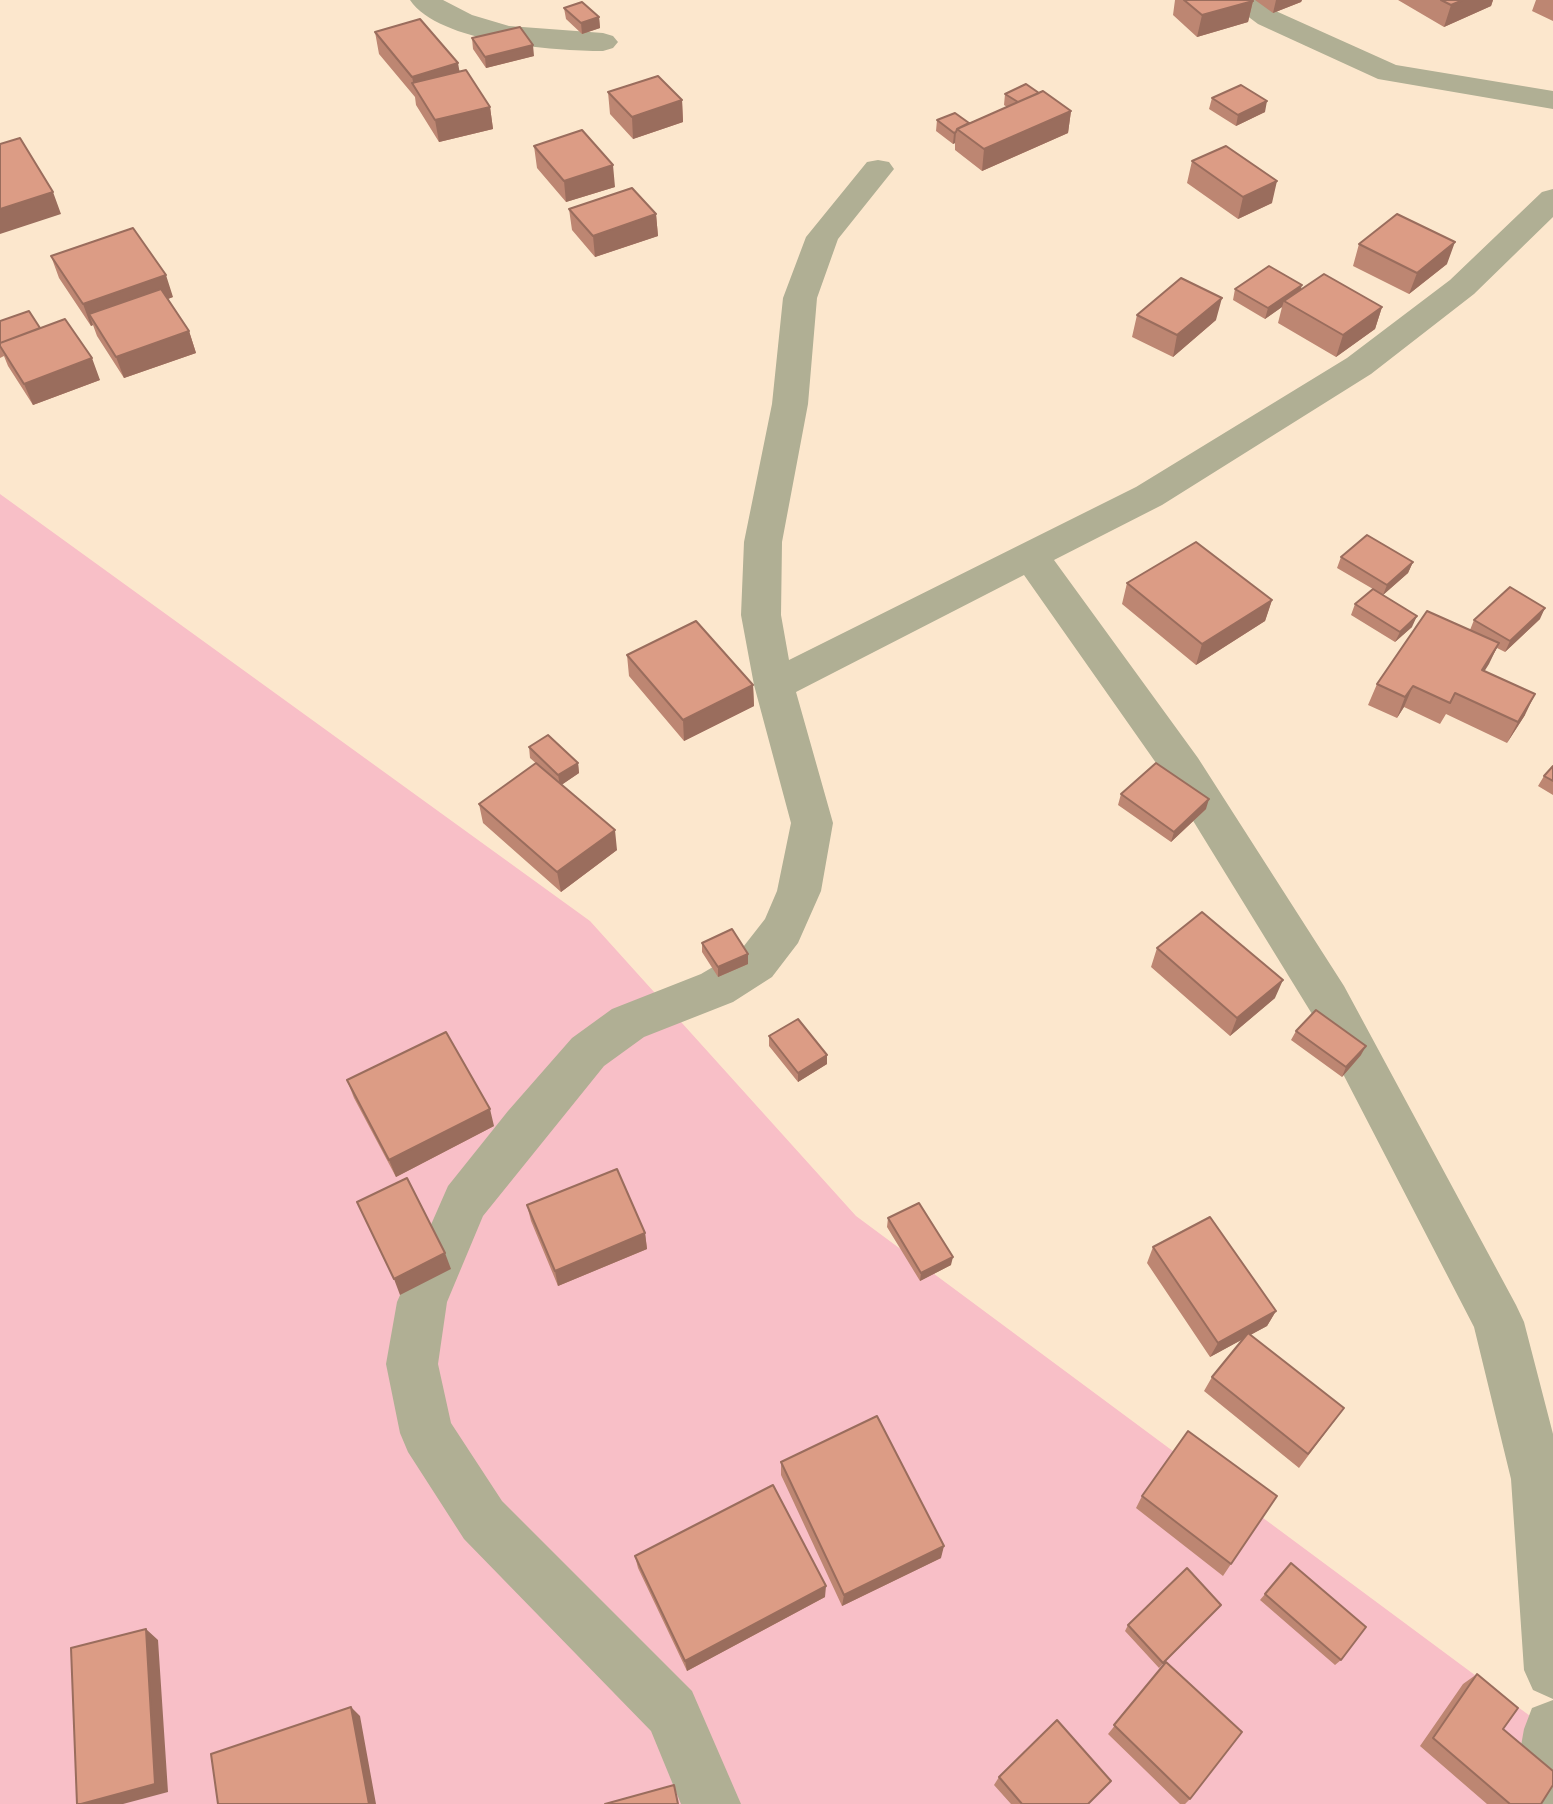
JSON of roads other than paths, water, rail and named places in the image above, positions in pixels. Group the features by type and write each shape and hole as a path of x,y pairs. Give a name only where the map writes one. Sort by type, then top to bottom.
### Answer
{"street":[{"path":"424,0 448,17 505,32 561,43 603,42"},
{"path":"1240,0 1268,18 1389,73 1553,100"},
{"path":"711,1804 672,1711 483,1520 427,1433 412,1364 422,1302 465,1202 534,1115 588,1052 628,1023 717,988 756,964 782,930 799,891 812,823 774,685 761,615 763,542 790,404 800,298 822,237 878,169"},
{"path":"774,685 1149,496 1359,366 1462,287 1553,199"},
{"path":"1030,555 1183,769 1328,1000 1498,1322 1538,1479 1553,1670"},
{"path":"1529,1804 1545,1778 1553,1729"}]}
